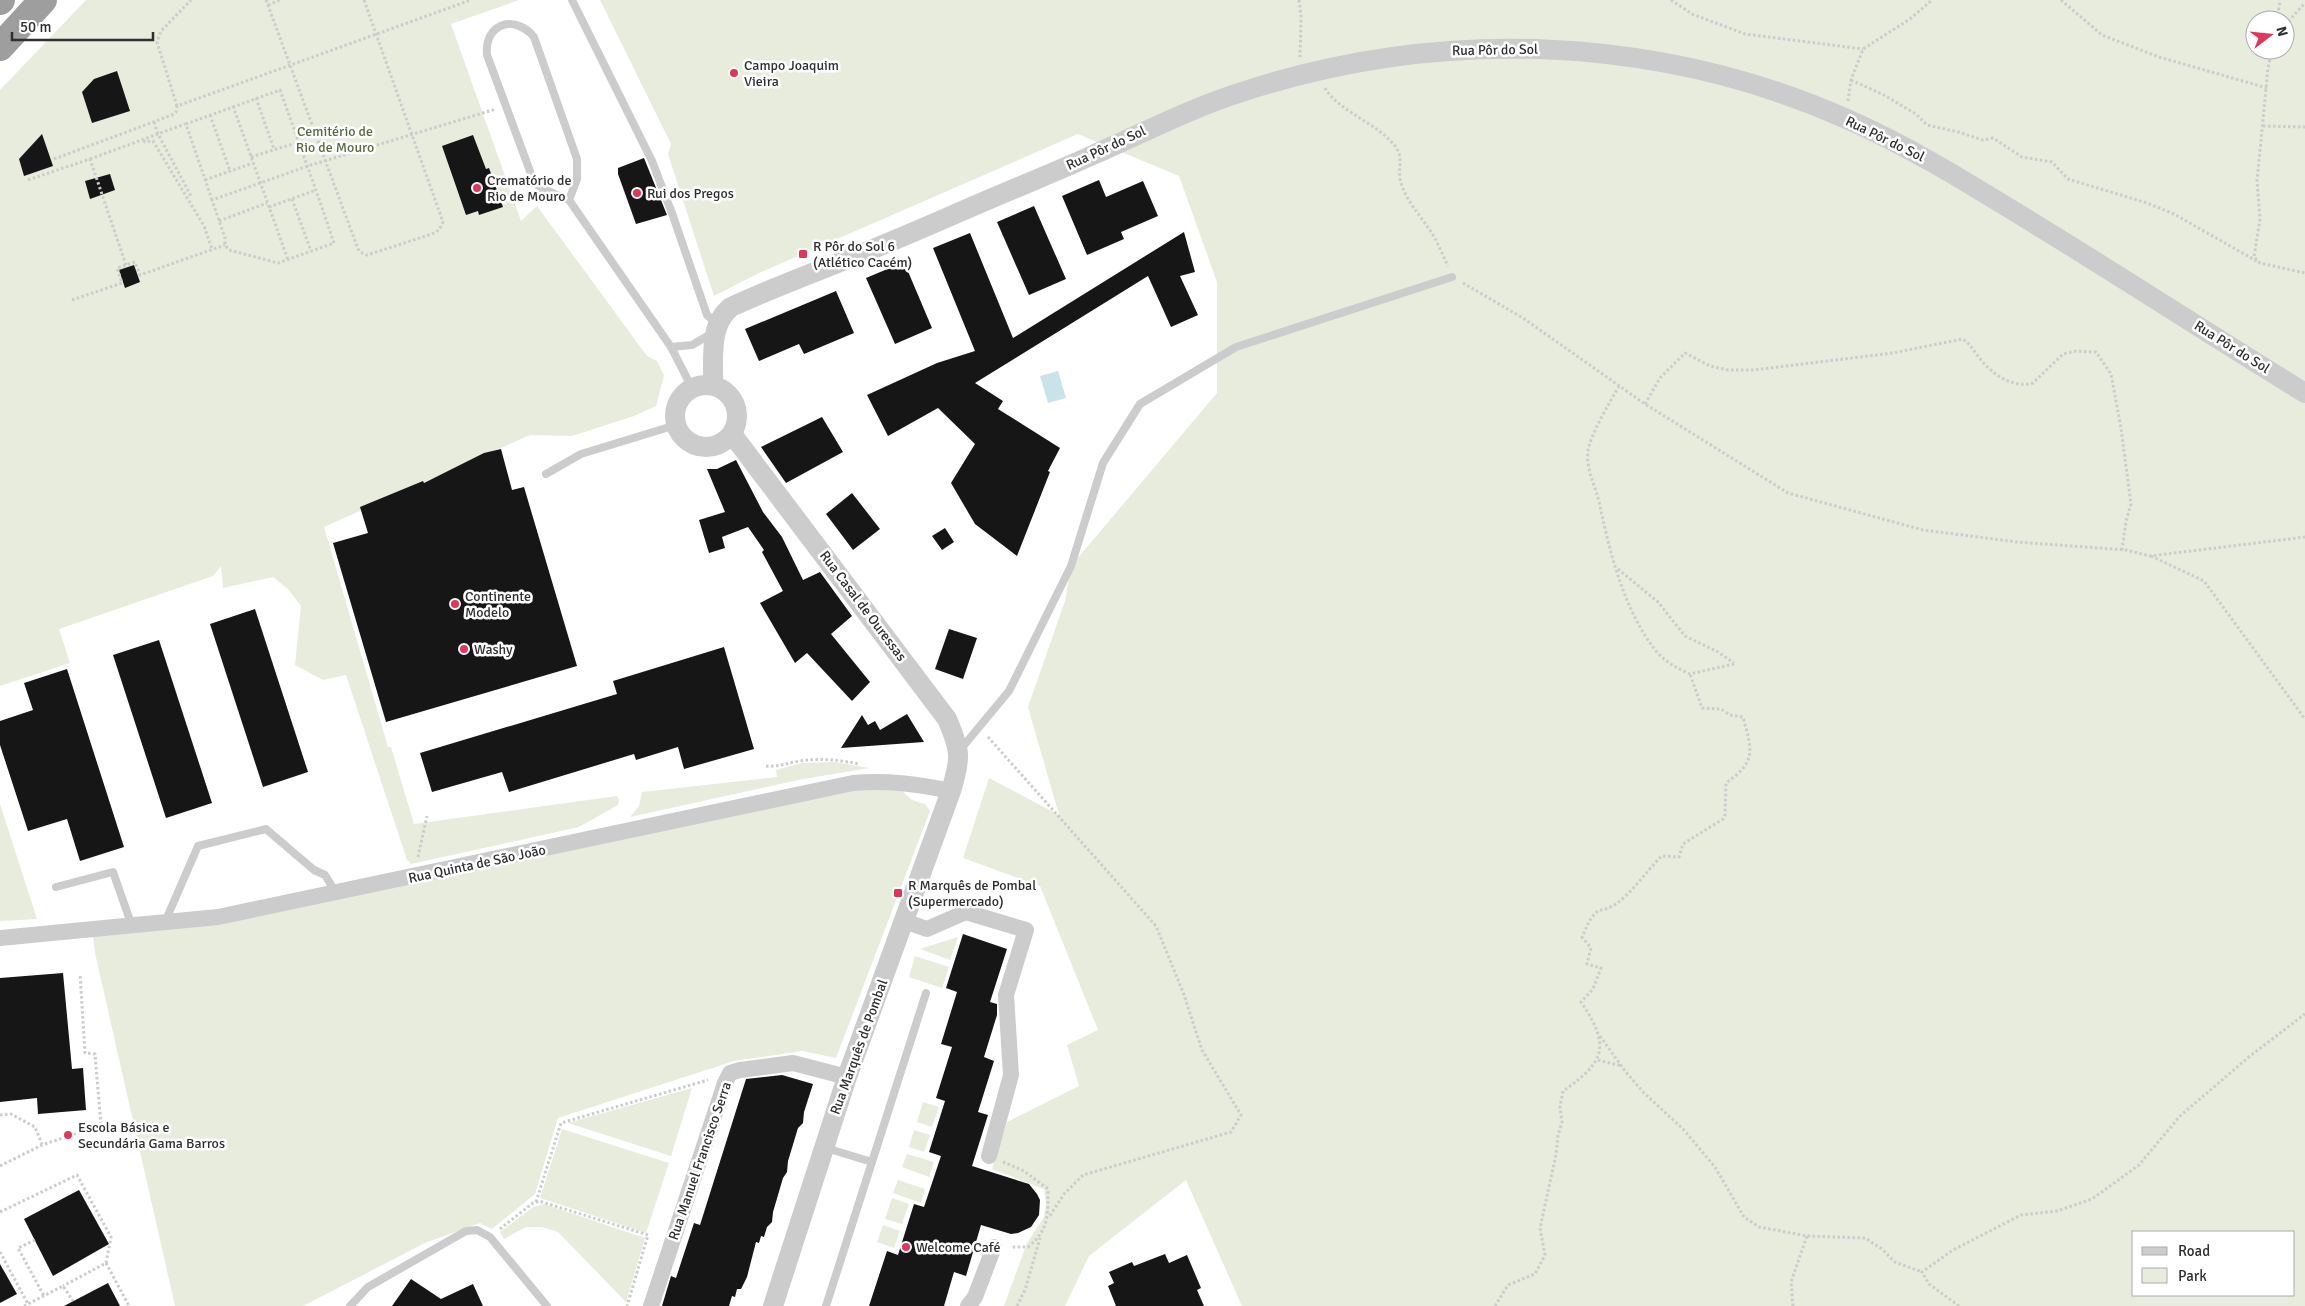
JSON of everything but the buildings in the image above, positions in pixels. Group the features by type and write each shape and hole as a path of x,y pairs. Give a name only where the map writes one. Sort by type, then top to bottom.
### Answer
{"highway":[{"path":"0,47 43,0"}],"street":[{"name":"Rua Pôr do Sol","path":"716,328 731,307 750,298 864,253 1086,158 1179,114 1315,63 1449,50 1508,48 1578,51 1649,60 1716,74 1760,86 1846,118 1929,160 2305,393"},
{"path":"713,385 716,328"},
{"path":"706,384 713,385 723,389 736,405 736,425 732,434 725,441 706,448 687,441 676,425 675,415 677,405 682,396 692,388 706,384"},
{"name":"Rua Casal de Ouressas","path":"732,434 947,719 959,752 958,766 951,791"},
{"name":"Rua Quinta de São João","path":"0,938 218,917 853,783 882,781 922,785 951,791"},
{"name":"Rua Marquês de Pombal","path":"773,1306 846,1077 951,791"},
{"path":"904,921 927,929 966,912 1026,930 1006,995 1011,1075 989,1156"},
{"name":"Rua Manuel Francisco Serra","path":"651,1306 725,1083 730,1073 793,1063 846,1077"},
{"path":"968,1306 976,1297 994,1247"}],"lane":[{"path":"572,0 652,161 707,315 716,328 692,345 671,347"},
{"path":"569,200 577,178 577,159 534,37 521,25 512,23 494,30 489,36 486,45 487,55 534,182 541,188 569,200 671,347 692,388"},
{"path":"959,752 1009,691 1071,566 1103,464 1140,404 1236,347 1452,277"},
{"path":"546,474 581,454 676,425"},
{"path":"165,922 198,846 266,829 314,870 325,875 336,893"},
{"path":"56,887 114,872 132,926"},
{"path":"826,1306 926,992"},
{"path":"824,1148 872,1162"},
{"path":"350,1306 368,1287 466,1231 476,1230 490,1237 547,1306"}],"path":[{"path":"54,159 176,112 177,106 157,42 161,31 191,0"},
{"path":"266,0 358,249 363,254 372,255 432,234 442,227 442,216 364,0"},
{"path":"268,4 280,0"},
{"path":"177,106 471,0"},
{"path":"1299,0 1301,17 1299,59 1315,63 1323,86 1330,98 1364,119 1394,145 1399,153 1401,163 1400,178 1407,196 1433,234 1452,277 1523,318 1645,404 1788,493 1923,530 2018,542 2122,550 2150,556 2204,581 2305,719"},
{"path":"1671,0 1692,14 1745,34 1863,50"},
{"path":"1842,102 1848,104 1852,80 1863,50 1910,19 1932,0"},
{"path":"2061,0 2102,35 2159,57 2266,88"},
{"path":"2295,14 2305,2"},
{"path":"2260,263 2254,257 2260,219 2257,181 2270,60"},
{"path":"1852,80 1882,94 1916,114 1928,125 1983,140 1993,138 2022,157 2052,162 2068,179 2147,203 2174,214 2260,263 2305,273"},
{"path":"28,180 280,90 334,243 288,260 274,263 234,253 225,245 225,238 186,124"},
{"path":"256,98 274,149"},
{"path":"233,106 288,260"},
{"path":"212,200 308,166 506,106"},
{"path":"210,115 230,171"},
{"path":"154,122 158,134 191,196"},
{"path":"2263,126 2305,127"},
{"path":"144,140 145,142 153,141 204,226 212,249"},
{"path":"251,157 299,142"},
{"path":"90,159 126,265"},
{"path":"205,180 253,162"},
{"path":"269,208 316,190"},
{"path":"292,199 311,251"},
{"path":"219,220 267,203"},
{"path":"72,300 122,283 117,268 135,262 140,275 225,245"},
{"path":"1645,404 1660,378 1685,353 1710,366 1728,370 1753,370 1893,353 1962,339 1969,343 1985,366 2002,379 2026,385 2033,382 2063,354 2096,352 2111,374 2123,443 2131,504 2126,521 2122,550"},
{"path":"1618,569 1658,602 1685,636 1718,652 1734,664 1690,674 1672,666 1656,651 1625,598 1587,468 1588,448 1619,386"},
{"path":"2150,556 2305,537"},
{"path":"1690,674 1702,708 1721,709 1730,715 1743,717 1748,736 1748,763 1742,771 1726,783 1725,815 1723,819 1683,844 1679,857 1662,856 1618,902 1607,910 1599,910 1590,921 1582,937 1591,948 1587,964 1602,968 1593,988 1581,1002 1596,1024 1600,1036 1622,1066 1644,1093 1683,1129 1715,1167 1744,1217 1759,1227 1807,1236 1866,1238 1896,1262 1922,1272 1928,1284 1959,1306"},
{"path":"979,728 1156,926 1183,992 1202,1050 1241,1115 1231,1132 1083,1175 1064,1194 1048,1217 1025,1290 1017,1306"},
{"path":"766,766 775,767 802,760 835,759 868,766"},
{"path":"416,866 427,816"},
{"path":"0,1166 42,1145 101,1125 95,1054 85,1053 80,974"},
{"path":"1922,1272 1953,1250 2021,1215 2057,1211 2092,1199 2139,1165 2180,1116 2250,1056 2305,1014"},
{"path":"1495,1306 1508,1285 1535,1274 1545,1255 1540,1228 1562,1122 1560,1107 1563,1091 1582,1078 1598,1060 1600,1036"},
{"path":"1598,1060 1622,1066"},
{"path":"490,1237 536,1202 561,1123 730,1073"},
{"path":"0,1115 10,1114 35,1127 42,1145"},
{"path":"989,1156 1024,1171 1048,1189 1048,1217"},
{"path":"0,1212 77,1175 111,1237 106,1263 129,1306"},
{"path":"536,1202 648,1235 627,1306"},
{"path":"1794,1306 1791,1282 1807,1236"},
{"path":"994,1247 1028,1247 1040,1238"},
{"path":"35,1240 18,1248 44,1296"},
{"path":"0,1252 26,1305 106,1263"},
{"path":"63,1286 73,1301"}],"green space":[{"name":"Cemitério de Rio de Mouro","path":"86,0 519,0 451,24 521,221 537,206 647,356 657,361 664,375 656,406 634,416 572,436 530,435 324,527 388,747 391,747 414,824 617,796 619,800 618,805 579,827 411,864 407,860 346,675 323,680 295,665 301,606 288,589 273,577 223,588 221,566 213,576 59,629 70,663 0,686 0,90"},
{"path":"600,0 2305,0 2305,1306 1242,1306 1186,1180 1089,1256 1065,1306 1004,1306 1027,1243 1044,1217 1046,1204 1044,1189 992,1169 1007,1122 1079,1086 1067,1045 1098,1030 1040,886 963,858 989,778 1059,815 1028,707 1065,601 1071,566 1217,393 1217,282 1179,176 1078,134 759,273 714,296 668,154 671,144"},
{"path":"835,762 869,768 798,780 630,817 639,806 642,792 777,777 776,770 802,763"},
{"path":"865,788 900,789 912,800 925,804 930,811 836,1058 802,1051 734,1061 558,1118 535,1194 492,1229 480,1223 425,1243 303,1306 175,1306 95,953 93,936"},
{"path":"0,804 37,919 0,921"},
{"path":"958,937 950,960 920,949"},
{"path":"915,956 949,967 942,988 909,977"},
{"path":"692,1088 671,1156 568,1123"},
{"path":"923,1102 939,1107 932,1127 917,1122"},
{"path":"562,1129 669,1163 646,1233 540,1198"},
{"path":"914,1130 930,1135 924,1152 909,1147"},
{"path":"907,1154 934,1162 929,1177 902,1167"},
{"path":"898,1180 925,1189 921,1203 893,1193"},
{"path":"892,1198 909,1204 902,1224 885,1219"},
{"path":"544,1204 645,1238 626,1302 558,1232 542,1227 526,1227 504,1239 500,1232 533,1207"},
{"path":"883,1225 900,1231 894,1248 877,1242"}],"water":[{"path":"1058,371 1066,398 1048,403 1040,376"}],"place":[{"name":"Campo Joaquim Vieira","path":"734,73"},
{"name":"Crematório de Rio de Mouro","path":"477,188"},
{"name":"Rui dos Pregos","path":"637,193"},
{"name":"R Pôr do Sol 6 (Atlético Cacém)","path":"803,254"},
{"name":"Continente Modelo","path":"455,604"},
{"name":"Washy","path":"464,649"},
{"name":"R Marquês de Pombal (Supermercado)","path":"898,893"},
{"name":"Escola Básica e Secundária Gama Barros","path":"68,1135"},
{"name":"Welcome Café","path":"906,1247"}]}
